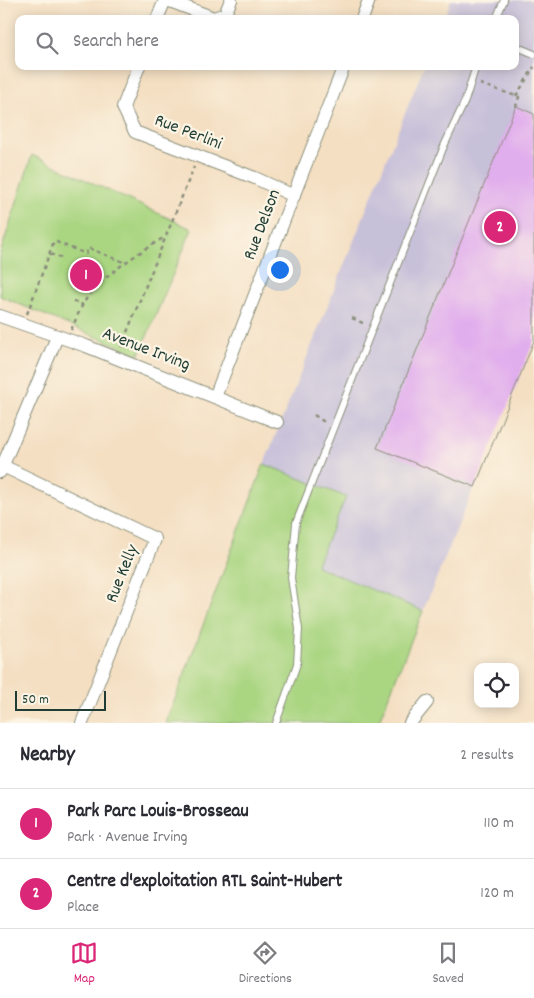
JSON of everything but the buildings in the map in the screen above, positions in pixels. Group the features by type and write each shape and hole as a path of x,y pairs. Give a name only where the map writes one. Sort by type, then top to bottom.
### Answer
{"street":[{"path":"159,15 166,0 206,15"},
{"path":"222,15 225,14 231,0"},
{"path":"363,15 369,0"},
{"name":"Rue Perlini","path":"137,70 123,107 135,132 294,196"},
{"name":"Rue Delson","path":"215,397 342,70"},
{"name":"Avenue Irving","path":"0,316 116,358 277,422"},
{"path":"1,469 62,338"},
{"name":"Rue Kelly","path":"1,469 155,538 82,723"},
{"path":"410,723 427,702"}],"lane":[{"path":"498,15 504,0"},
{"path":"519,48 534,54"},
{"path":"276,723 297,664 299,630 291,578 296,523 475,70"}],"path":[{"path":"516,96 534,67"},
{"path":"480,84 516,96 519,98 516,106"},
{"path":"116,358 198,156"},
{"path":"62,338 96,287 147,246 166,237"},
{"path":"22,325 54,241 86,254 88,248 126,263"},
{"path":"50,254 62,258"},
{"path":"39,269 44,270"},
{"path":"73,301 83,305"},
{"path":"352,318 373,328"},
{"path":"314,415 332,428"}],"shaded area":[{"path":"451,0 534,0 534,341 423,611 316,566 346,497 264,464 422,70 519,70 519,15 445,15"}],"green space":[{"path":"32,155 192,229 139,355 0,296 0,254"},
{"path":"264,464 346,497 316,566 423,611 378,723 166,723"}],"place":[{"name":"Centre d'exploitation RTL Saint-Hubert","path":"500,227"},
{"name":"Park Parc Louis-Brosseau","path":"86,275"}]}
